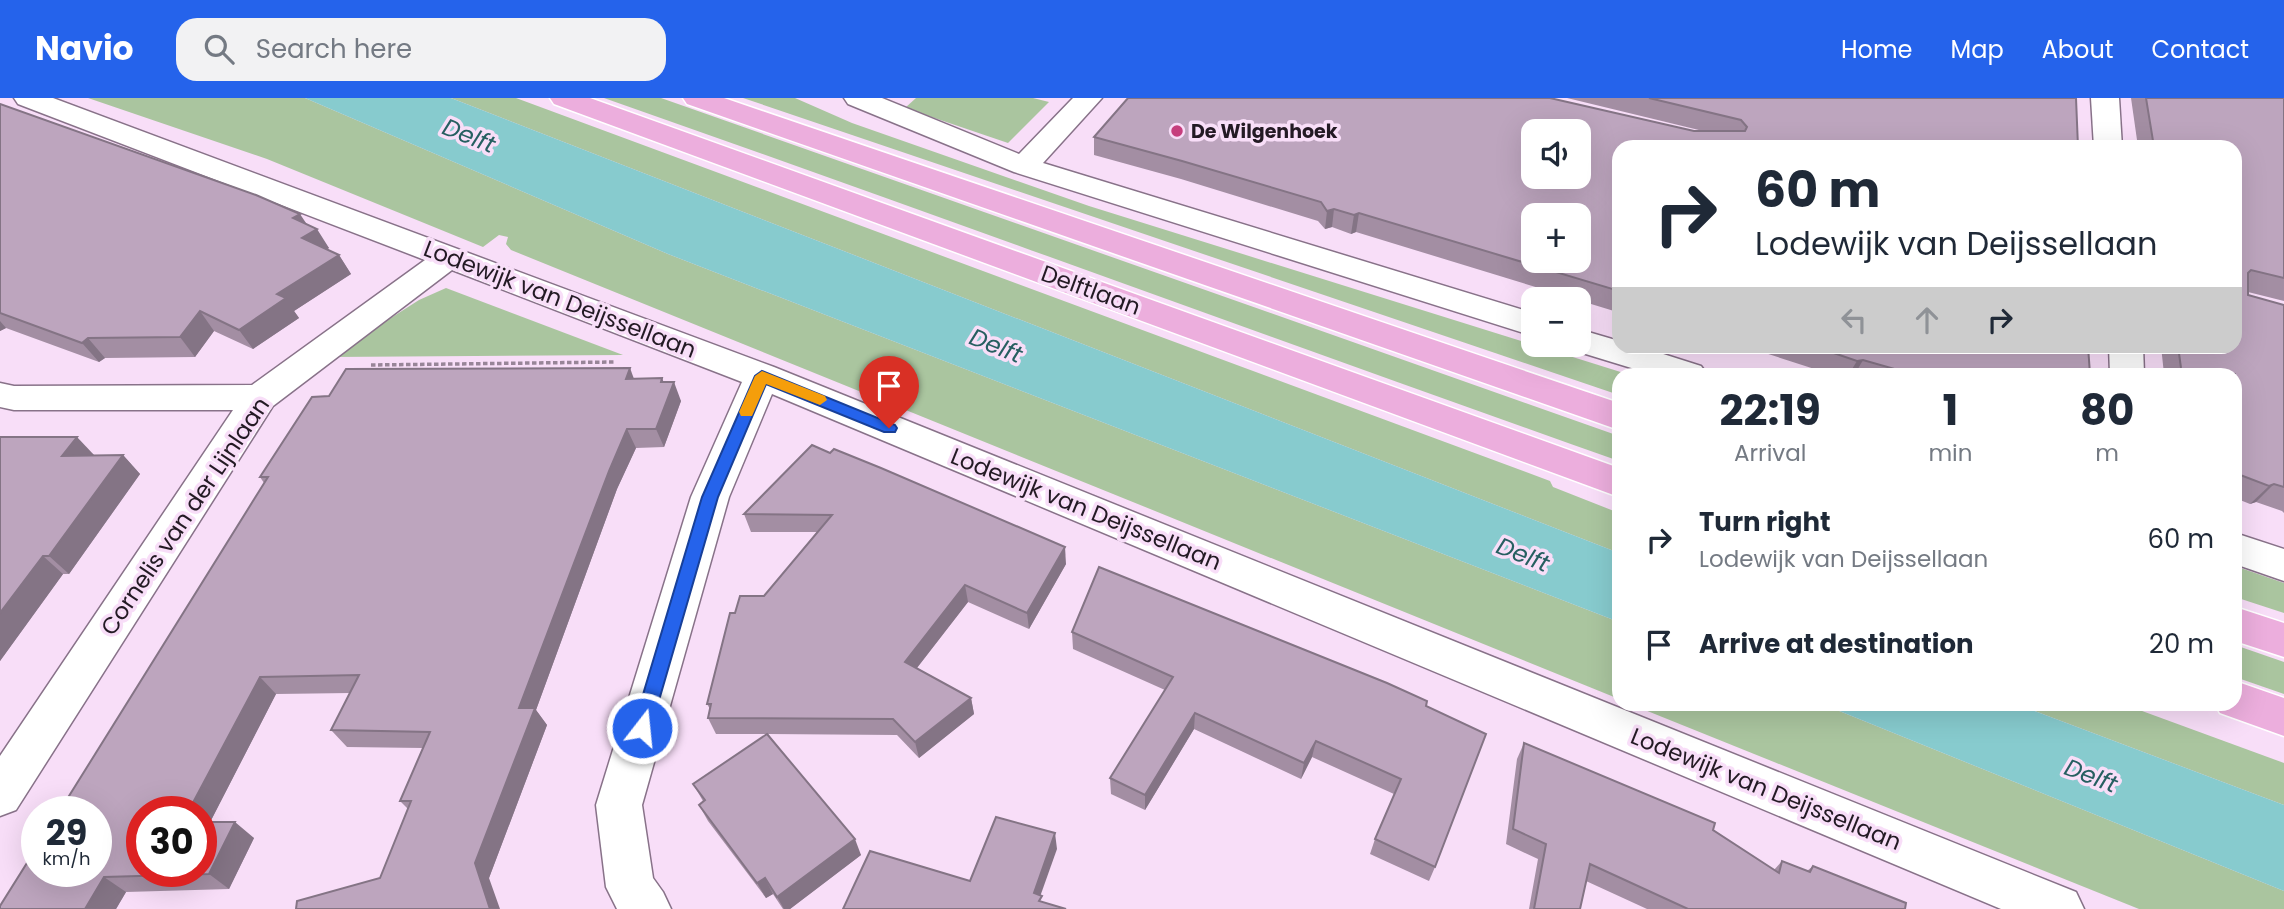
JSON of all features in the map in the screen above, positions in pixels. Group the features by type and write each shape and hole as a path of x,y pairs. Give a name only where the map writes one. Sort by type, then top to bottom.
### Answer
{"main road":[{"name":"Delftlaan","path":"564,98 1612,480"},
{"path":"697,98 1612,415"},
{"path":"2242,626 2284,640"},
{"path":"2242,702 2284,717"}],"street":[{"name":"Lodewijk van Deijssellaan","path":"28,98 762,376 2059,909"},
{"path":"858,98 1024,166 1521,322"},
{"path":"1024,166 1088,98"},
{"path":"2105,98 2108,140"},
{"name":"Cornelis van der Lijnlaan","path":"0,795 260,397 451,256"},
{"path":"1591,344 1612,350"},
{"path":"1624,354 1669,368"},
{"path":"646,909 630,887 619,806 710,497 762,376"},
{"path":"0,395 14,398 260,397"},
{"path":"2242,550 2284,565"}],"path":[{"path":"302,366 623,362"}],"shaded area":[{"path":"88,98 305,98 668,254 1612,619 1612,696 511,250 506,244 508,237 499,235 483,247 267,159"},
{"path":"451,98 516,98 1550,481 1553,487 1612,510 1612,550"},
{"path":"604,98 661,98 1612,434 1612,458"},
{"path":"743,98 795,98 852,123 1089,206 1521,341 1521,357 1573,357 1612,369 1612,393"},
{"path":"916,98 1033,98 1049,102 1008,143 905,108"},
{"path":"446,288 623,355 330,357 419,300"},
{"path":"2242,568 2284,583 2284,613 2242,599"},
{"path":"2242,647 2284,662 2284,694 2242,679"},
{"path":"1647,711 1839,711 2284,891 2284,909 2139,909"},
{"path":"2035,711 2142,711 2284,763 2284,805"}],"water":[{"name":"Delft","path":"305,98 451,98 1612,550 1612,619 668,254"},
{"name":"Delft","path":"1839,711 2035,711 2284,805 2284,891"}],"building":[{"path":"1128,98 1550,98 1694,131 1745,131 1747,127 1741,120 1649,98 2076,98 2078,140 1612,140 1612,289 1559,273 1591,273 1591,203 1521,203 1521,262 1359,213 1354,215 1334,209 1327,211 1321,202 1094,137"},
{"path":"2146,98 2284,98 2284,278 2251,270 2248,273 2248,295 2284,305 2284,487 2274,484 2269,486 2242,476 2242,368 2181,368 2179,354 2242,354 2242,140 2153,140"},
{"path":"0,104 256,195 300,214 293,218 317,229 302,238 339,255 277,294 286,298 239,330 200,311 180,337 88,338 82,343 0,313"},
{"path":"1836,354 2089,354 2090,368 1891,368 1863,360 1857,361"},
{"path":"630,368 626,379 662,378 661,382 674,382 656,429 627,429 519,708 535,708 475,863 490,909 296,909 297,901 380,878 411,801 400,801 430,732 331,730 359,675 260,677 197,796 126,796 126,876 112,877 112,796 69,796 268,477 260,477 312,397 329,396 346,369"},
{"path":"0,437 77,437 62,456 123,455 49,556 43,556 0,613"},
{"path":"812,445 830,453 834,449 1065,547 1027,613 965,585 905,662 971,698 915,742 893,719 708,718 711,704 707,704 730,613 735,613 740,596 764,596 832,515 744,514"},
{"path":"1099,567 1387,683 1427,701 1426,706 1486,734 1435,867 1375,839 1401,779 1316,741 1304,763 1195,713 1145,795 1110,778 1173,677 1072,632"},
{"path":"767,734 855,839 777,897 765,878 757,883 699,805 705,800 693,784"},
{"path":"1524,743 1715,823 1713,830 1779,873 1782,861 1810,872 1813,866 1906,903 1905,909 1688,909 1590,864 1580,909 1534,909 1546,844 1513,829"},
{"path":"996,817 1055,833 1034,893 1042,896 1039,901 1066,909 843,909 870,851 970,881"},
{"path":"217,822 235,822 217,858"},
{"path":"21,873 21,887 98,887 85,909 0,909"}],"slow traffic":[{"path":"746,412 762,376 820,400"}],"place":[{"name":"De Wilgenhoek","path":"1177,131"}],"route":[{"path":"642,728 710,497 762,376 889,428"}]}
